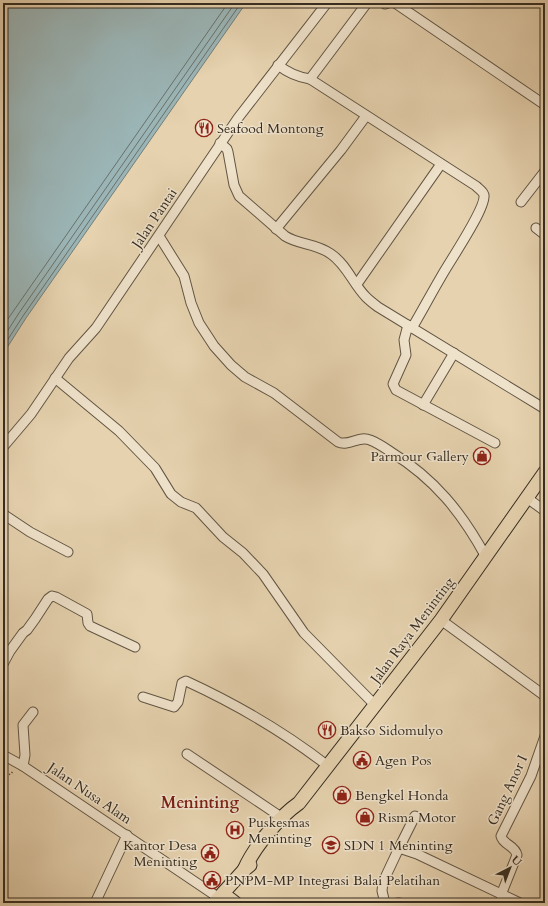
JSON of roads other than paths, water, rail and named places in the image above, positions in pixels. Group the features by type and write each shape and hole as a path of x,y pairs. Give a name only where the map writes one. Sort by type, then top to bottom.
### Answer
{"highway":[{"name":"Jalan Raya Meninting","path":"244,870 249,857 281,817 299,802 441,620 545,472"},
{"name":"Jalan Raya Meninting","path":"219,898 244,870 255,862 291,820 299,802"}],"main road":[{"path":"219,898 236,903"}],"street":[{"name":"Jalan Pantai","path":"3,448 31,414 69,358 96,328 220,143 278,65 327,3"},
{"path":"310,79 367,3"},
{"path":"384,3 388,3"},
{"path":"395,3 545,105"},
{"path":"278,65 294,75 301,78 310,79 483,191 484,200 473,224 410,327 404,340 406,355 393,384 396,390 495,443"},
{"path":"276,229 341,150 366,116"},
{"path":"220,143 227,149 234,185 239,196 276,229 289,239 315,245 331,254 342,264 366,297 378,307 545,409"},
{"path":"357,284 441,164"},
{"path":"521,202 545,171"},
{"path":"536,228 545,235"},
{"path":"159,236 184,276 191,303 199,323 214,346 231,364 245,376 274,393 338,442 346,443 368,439 416,469 440,490 457,510 472,532 486,557"},
{"path":"423,405 454,353"},
{"path":"55,378 119,431 155,468 171,494 181,502 196,508 223,537 243,553 263,574 304,633 375,704"},
{"path":"527,498 545,511"},
{"path":"3,514 30,532 68,552"},
{"path":"3,664 23,633 27,630 48,599 53,596 87,614 88,623 90,626 134,647"},
{"path":"441,620 545,696"},
{"path":"143,697 174,707 178,702 182,683 186,681 218,696 280,732 328,766"},
{"path":"23,766 25,755 23,725 33,712"},
{"name":"Gang Anor I","path":"501,895 518,855 516,850 503,841 501,836 531,776 545,736"},
{"path":"187,754 281,817"},
{"name":"Jalan Nusa Alam","path":"3,755 23,766 219,898"},
{"path":"385,903 382,891 383,882 415,816"},
{"path":"95,903 127,835"},
{"path":"399,848 417,854 520,903"}],"water":[{"path":"3,3 246,3 26,318 3,354"}],"place":[{"name":"Seafood Montong","path":"204,128"},
{"name":"Parmour Gallery","path":"482,456"},
{"name":"Bakso Sidomulyo","path":"327,730"},
{"name":"Agen Pos","path":"362,760"},
{"name":"Bengkel Honda","path":"342,795"},
{"name":"Risma Motor","path":"365,817"},
{"name":"Puskesmas Meninting","path":"235,830"},
{"name":"SDN 1 Meninting","path":"331,845"},
{"name":"Kantor Desa Meninting","path":"210,853"},
{"name":"PNPM-MP Integrasi Balai Pelatihan","path":"212,880"}],"district":[{"name":"Meninting","path":"200,802"}]}
